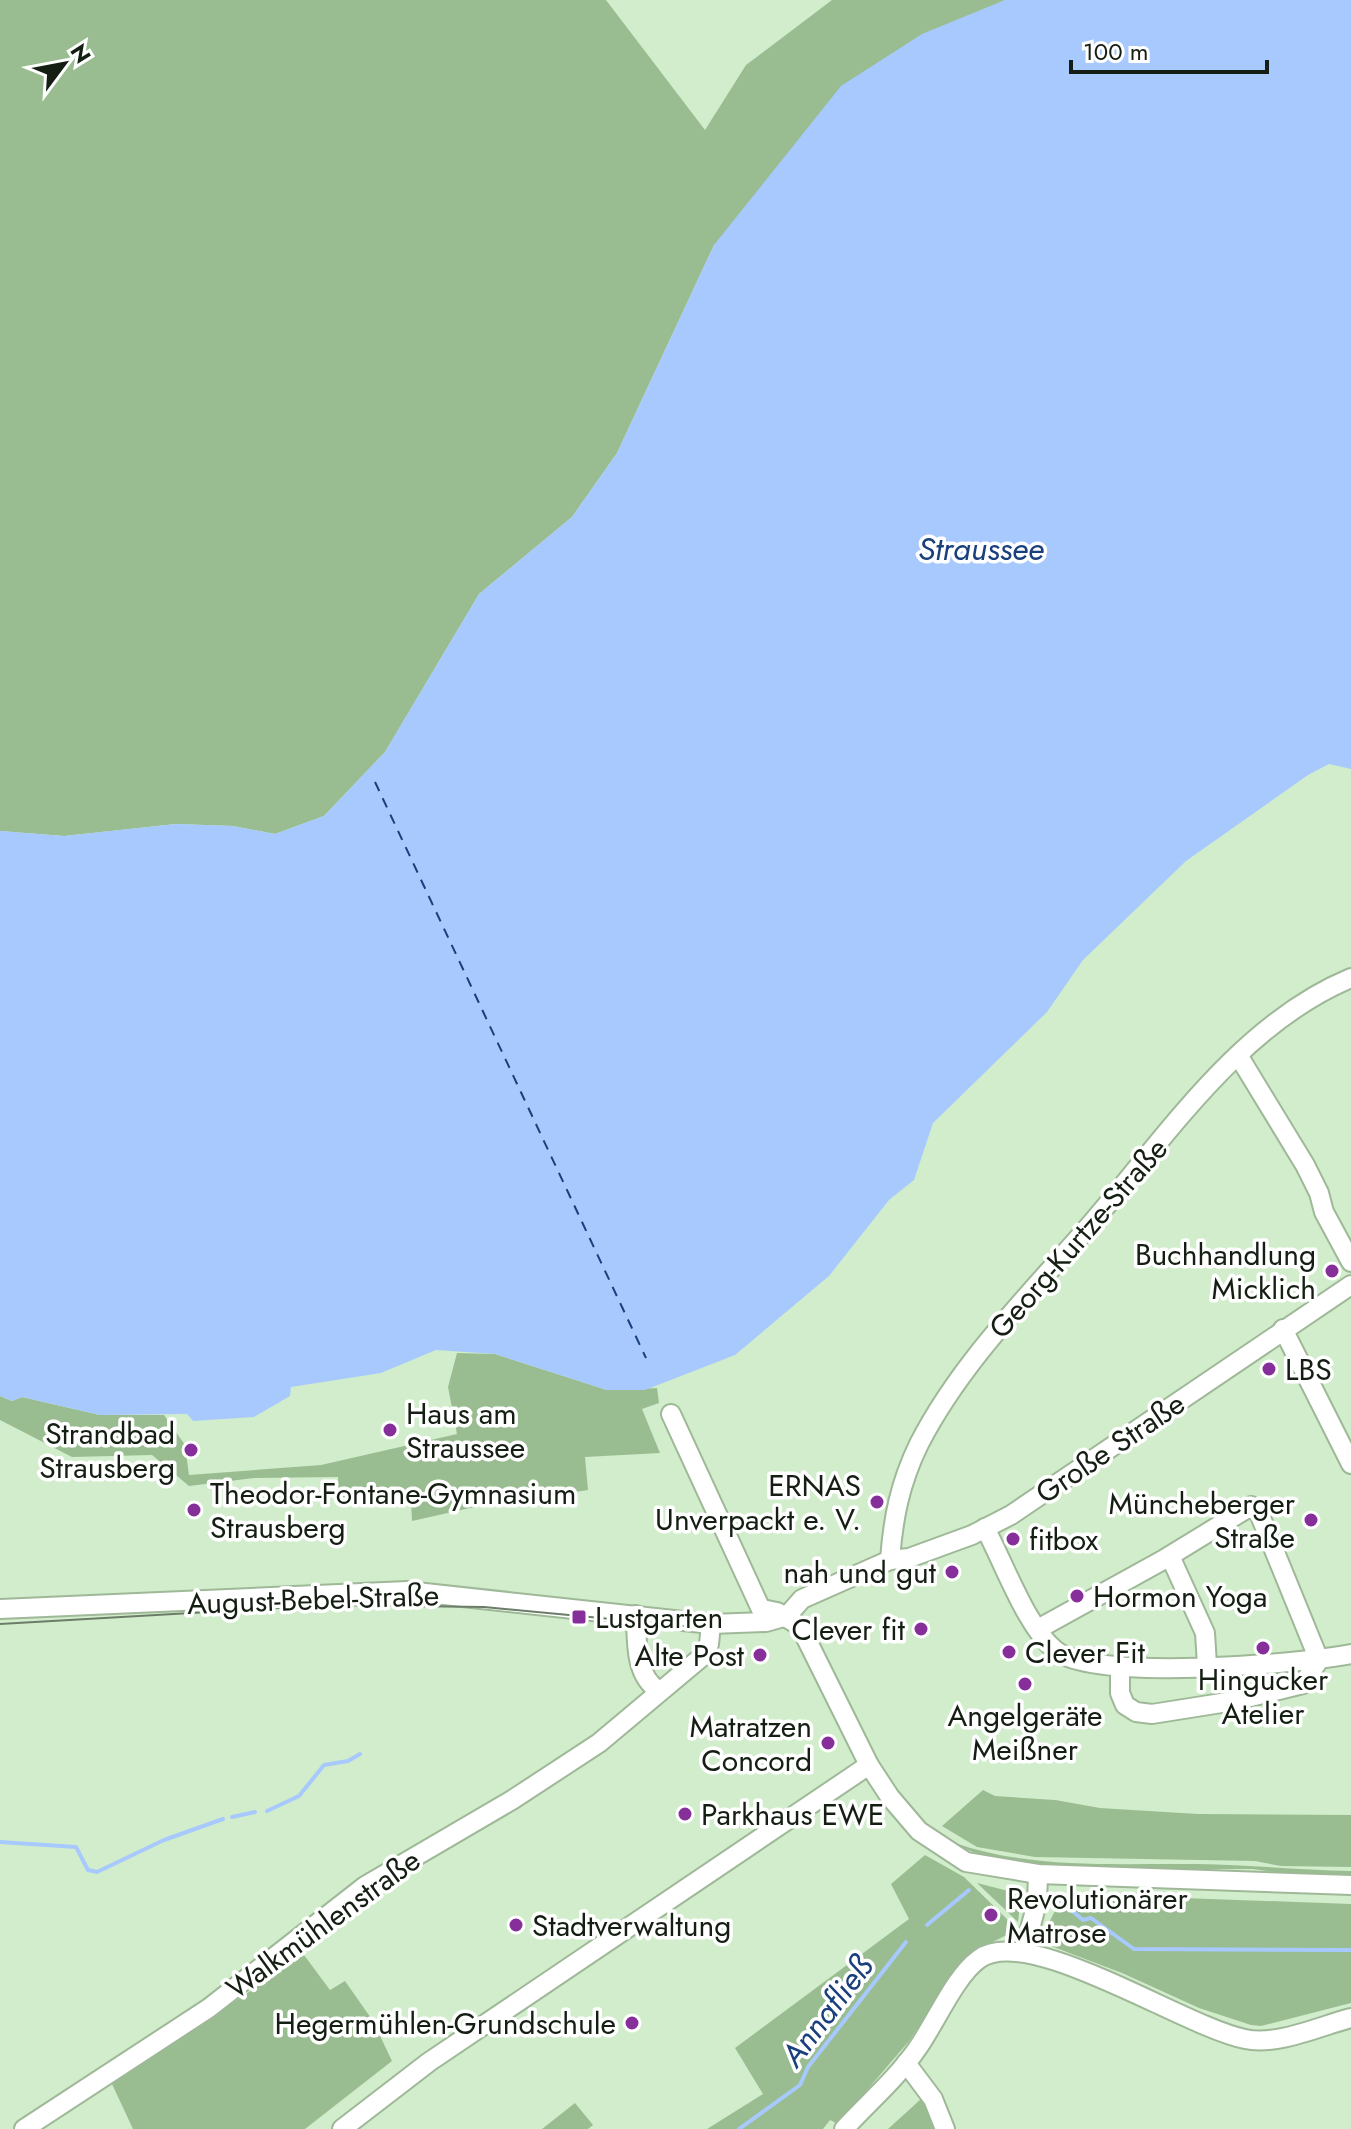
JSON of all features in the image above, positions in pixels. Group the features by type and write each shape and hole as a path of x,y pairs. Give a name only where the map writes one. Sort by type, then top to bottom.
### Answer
{"street":[{"name":"Georg-Kurtze-Straße","path":"890,1560 893,1518 907,1473 920,1444 966,1371 1238,1055 1311,996 1351,978"},
{"path":"1238,1055 1271,1106 1351,1262"},
{"name":"Große Straße","path":"787,1616 808,1596 890,1560 909,1558 985,1528 1041,1495 1351,1285"},
{"path":"1283,1329 1351,1464"},
{"path":"671,1414 764,1615 787,1631 822,1670"},
{"path":"1038,1629 1170,1556 1251,1506 1259,1513 1319,1660"},
{"path":"985,1528 1038,1629 1056,1650 1074,1661 1120,1667 1207,1665 1319,1660 1351,1654"},
{"path":"1170,1556 1205,1633 1207,1665"},
{"name":"August-Bebel-Straße","path":"0,1609 407,1591 716,1623 764,1615 787,1616"},
{"name":"Große Straße","path":"764,1615 795,1594 808,1596"},
{"path":"636,1615 637,1654 647,1681 659,1691"},
{"path":"787,1616 803,1630 869,1765 904,1815 966,1862 1038,1874 1351,1885"},
{"name":"Walkmühlenstraße","path":"24,2129 209,2008 365,1886 512,1800 599,1743 704,1655 716,1623"},
{"path":"1120,1667 1120,1693 1125,1705 1136,1712 1152,1714 1297,1687 1303,1684 1319,1660"},
{"path":"342,2129 429,2062 869,1765"},
{"path":"1024,1951 1037,1903 1038,1874"},
{"path":"844,2129 906,2063 963,1976 979,1958 1001,1950 1024,1951 1090,1973 1200,2025 1247,2040 1266,2040 1351,2018"},
{"path":"906,2063 933,2099 945,2129"}],"green space":[{"path":"0,0 606,0 705,130 746,65 832,0 1005,0 995,5 714,245 617,453 572,517 479,594 385,752 324,816 275,834 233,826 176,824 64,836 0,831"},
{"path":"457,1353 495,1354 607,1390 657,1388 659,1403 642,1409 660,1453 585,1457 588,1490 470,1508 412,1521 411,1501 349,1501 348,1497 339,1497 338,1477 254,1478 189,1486 152,1455 72,1457 0,1420 0,1396 12,1401 22,1397 100,1415 164,1415 185,1445 189,1475 321,1465 457,1434 448,1387"},
{"path":"983,1790 995,1796 1055,1800 1100,1808 1198,1814 1351,1815 1351,1867 1281,1866 1255,1861 1035,1857 977,1847 942,1826"},
{"path":"955,1843 1014,1858 1045,1861 1236,1865 1351,1871 1351,1875 1288,1874 1253,1869 1143,1870 1054,1866 1013,1862 979,1854"},
{"path":"925,1855 964,1877 1014,1926 1011,1933 976,1950 957,1969 909,2041 838,2124 830,2120 823,2129 707,2129 763,2094 735,2048 909,1919 891,1884"},
{"path":"977,1883 1016,1893 1020,1903 1018,1922"},
{"path":"1073,1894 1351,1904 1351,2003 1261,2026 1199,2008 1122,1973 1051,1946 1048,1931 1052,1916"},
{"path":"304,1955 330,1990 345,1981 373,2021 392,2061 305,2129 133,2129 112,2084"},
{"path":"921,2099 936,2129 888,2129"},
{"path":"575,2103 593,2125 588,2129 542,2129"}],"water":[{"name":"Straussee","path":"1005,0 1351,0 1351,769 1329,764 1308,775 1186,861 1083,960 1047,1012 933,1123 914,1180 889,1200 829,1276 735,1355 645,1390 607,1390 495,1354 436,1350 381,1373 291,1387 290,1396 254,1417 193,1421 187,1414 100,1415 22,1397 12,1401 0,1396 0,831 64,836 176,824 233,826 275,834 324,816 385,752 479,594 572,517 617,453 714,245 841,86 922,34"}],"waterway":[{"path":"267,1811 299,1796 324,1765 348,1761 360,1754"},
{"path":"232,1817 255,1812"},
{"path":"0,1842 76,1847 88,1870 97,1872 164,1840 223,1819"},
{"name":"Annafließ","path":"927,1925 969,1890"},
{"path":"1062,1902 1083,1920 1091,1918 1134,1949 1351,1950"},
{"name":"Annafließ","path":"739,2129 800,2085 808,2067 906,1942"}],"ferry route":[{"path":"375,782 646,1358"}],"tram line":[{"path":"0,1624 331,1605 484,1607 685,1626"}],"place":[{"name":"Buchhandlung Micklich","path":"1332,1271"},
{"name":"LBS","path":"1269,1369"},
{"name":"Haus am Straussee","path":"390,1430"},
{"name":"Strandbad Strausberg","path":"191,1450"},
{"name":"ERNAS Unverpackt e. V.","path":"877,1502"},
{"name":"Theodor-Fontane-Gymnasium Strausberg","path":"194,1510"},
{"name":"Müncheberger Straße","path":"1311,1520"},
{"name":"fitbox","path":"1013,1539"},
{"name":"nah und gut","path":"952,1572"},
{"name":"Hormon Yoga","path":"1077,1596"},
{"name":"Lustgarten","path":"579,1617"},
{"name":"Clever fit","path":"921,1629"},
{"name":"Hingucker Atelier","path":"1263,1648"},
{"name":"Clever Fit","path":"1009,1652"},
{"name":"Alte Post","path":"760,1655"},
{"name":"Angelgeräte Meißner","path":"1025,1684"},
{"name":"Matratzen Concord","path":"828,1743"},
{"name":"Parkhaus EWE","path":"685,1814"},
{"name":"Revolutionärer Matrose","path":"991,1915"},
{"name":"Stadtverwaltung","path":"516,1925"},
{"name":"Hegermühlen-Grundschule","path":"632,2023"}]}
